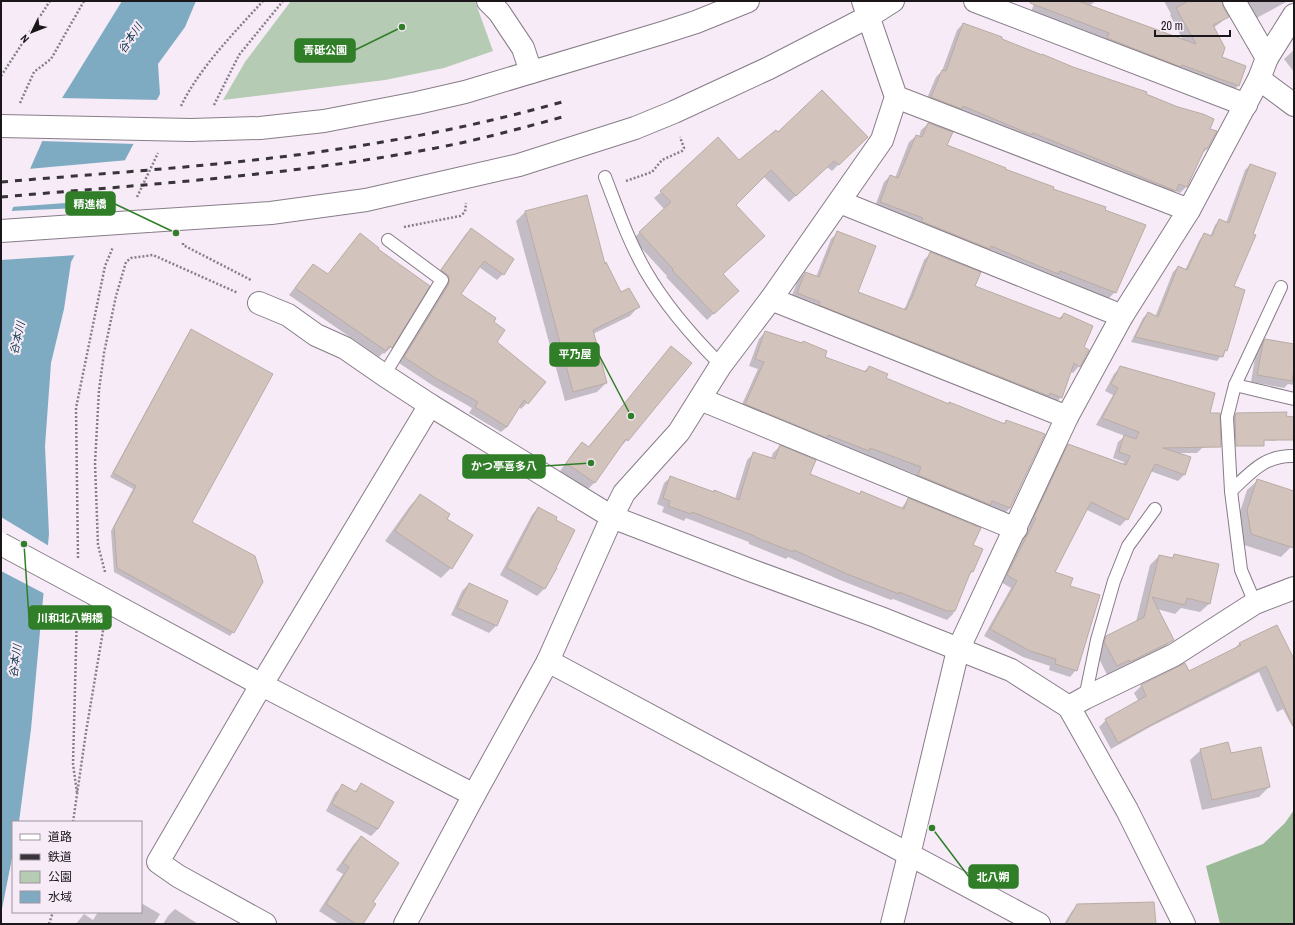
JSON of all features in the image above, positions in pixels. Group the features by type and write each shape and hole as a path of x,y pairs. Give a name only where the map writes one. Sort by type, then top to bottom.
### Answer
{"street":[{"path":"488,1 499,12 523,48 531,72"},
{"path":"1,231 271,213 366,200 519,165 635,128 674,112 762,71 865,9 893,1"},
{"path":"975,1 1246,105"},
{"path":"1234,1 1267,58"},
{"path":"1,126 192,130 260,128 324,121 451,95 669,31 696,22 742,2"},
{"path":"405,924 548,661 624,492 679,432 721,365 771,299 882,140 896,97 865,9"},
{"path":"892,924 958,650 1016,529 1067,417 1122,316 1188,210 1246,105 1259,79 1267,58 1294,15"},
{"path":"1259,79 1294,105"},
{"path":"896,97 1188,210"},
{"path":"840,202 1122,316"},
{"path":"771,299 1067,417"},
{"path":"259,303 288,315 316,335 345,348 430,405 612,518 743,568 878,616 958,650 1011,670 1077,702 1127,810 1184,924"},
{"path":"700,398 1016,529"},
{"path":"265,924 178,876 158,862 430,405"},
{"path":"1,544 101,586 262,685 474,795"},
{"path":"1077,702 1174,655 1255,603 1294,588"},
{"path":"548,661 1039,924"}],"lane":[{"path":"606,182 628,235 645,270 665,301 690,332 721,365"},
{"path":"384,375 442,280 388,240"},
{"path":"1255,603 1241,570 1231,491 1227,417 1235,385 1280,287"},
{"path":"1235,385 1294,399"},
{"path":"1231,491 1254,469 1269,460 1282,456 1294,456"},
{"path":"1077,702 1114,581 1128,546 1155,509"}],"path":[{"path":"1,76 50,1"},
{"path":"18,108 34,72 51,59 84,1"},
{"path":"179,110 186,96 219,49 263,1"},
{"path":"213,106 239,55 283,1"},
{"path":"606,182 652,172 662,160 682,151 684,148 680,137"},
{"path":"136,199 159,151"},
{"path":"388,240 393,231 398,229 460,216 465,212 466,203"},
{"path":"177,219 183,245 252,281"},
{"path":"78,560 76,408 105,266 114,246"},
{"path":"101,586 95,463 99,390 104,353 116,296 126,262 131,258 153,255 259,303"},
{"path":"77,607 73,764 77,794"},
{"path":"73,821 104,621"},
{"path":"49,924 53,913"}],"green space":[{"path":"291,1 475,1 493,51 444,68 385,80 223,100 245,62"},
{"path":"1294,810 1294,924 1220,924 1206,866 1263,844 1285,823"}],"water":[{"name":"谷本川","path":"122,1 196,1 185,27 158,64 160,94 71,262 64,309 51,363 45,446 49,534 31,729 19,821 12,821 12,858 1,914 1,235 59,103"}],"pier":[{"path":"59,98 160,100 136,144 40,141"},
{"path":"128,160 107,200 11,207 28,169"},
{"path":"103,207 77,255 1,260 1,230 9,211"},
{"path":"1,517 49,546 45,594 1,571"}],"building":[{"path":"1030,1 1078,1 1196,44 1176,8 1188,1 1222,1 1223,7 1229,17 1213,25 1225,48 1222,57 1246,66 1239,86 1182,65 1181,67 1107,38 1109,33 1030,3"},
{"path":"963,23 1002,37 1002,39 1073,67 1147,92 1146,94 1178,107 1203,114 1214,119 1210,129 1217,131 1207,149 1205,148 1187,187 1179,184 1176,191 1033,133 1032,135 963,106 962,109 931,97 942,70 946,71"},
{"path":"822,90 868,137 839,165 834,161 796,196 771,170 736,205 765,236 723,274 739,291 714,314 672,270 673,269 639,232 671,202 660,191 718,137 739,160 776,130 778,132"},
{"path":"928,123 953,132 947,145 1054,187 1053,189 1106,207 1105,210 1146,225 1116,293 1060,271 1058,274 991,246 990,249 921,221 923,218 880,202 890,175 898,178 916,135 922,137"},
{"path":"1250,164 1276,173 1253,234 1256,235 1234,286 1245,290 1227,351 1225,350 1223,357 1135,337 1148,312 1158,317 1178,266 1187,270 1204,233 1212,236 1219,219 1229,223"},
{"path":"587,195 605,264 606,262 621,292 629,288 640,307 593,330 607,383 573,392 525,211"},
{"path":"471,228 514,259 504,275 484,261 461,294 496,318 494,322 505,330 497,342 546,382 528,404 524,400 507,427 475,407 478,402 437,379 404,357 449,284 449,276 441,270"},
{"path":"837,231 876,246 858,292 906,310 930,252 981,272 975,286 1061,319 1064,313 1093,326 1084,347 1089,350 1080,367 1074,363 1062,398 1050,393 1049,396 819,305 820,302 797,293 805,272 819,277"},
{"path":"360,233 379,248 378,249 430,286 392,348 389,346 386,351 295,288 313,264 328,274"},
{"path":"191,329 273,374 192,522 255,556 263,582 234,633 117,568 114,527 136,486 113,473"},
{"path":"765,331 802,343 803,341 827,351 825,357 866,372 869,366 888,374 886,378 949,404 949,402 1005,424 1006,420 1045,434 1010,508 992,501 991,505 918,475 921,467 870,448 869,451 828,435 827,438 745,404 764,362 755,359"},
{"path":"1265,339 1294,344 1294,370 1292,381 1257,375"},
{"path":"671,346 692,363 628,441 626,439 595,483 566,463 582,442 589,447"},
{"path":"1120,366 1215,393 1210,413 1220,413 1221,447 1163,448 1191,457 1185,475 1155,464 1128,520 1091,502 1055,572 1073,578 1070,586 1100,595 1077,671 1055,664 1056,659 1030,651 990,629 1017,581 1007,575 1036,518 1034,517 1068,444 1126,465 1130,456 1119,452 1124,435 1136,439 1139,432 1102,418 1118,388 1111,384"},
{"path":"1287,412 1286,416 1294,417 1294,440 1264,440 1264,446 1236,446 1236,413"},
{"path":"780,445 816,460 810,474 860,494 861,491 904,509 908,498 981,528 973,545 983,549 973,572 971,571 955,611 947,611 899,592 899,594 847,574 794,550 793,552 692,512 691,514 668,506 670,501 663,498 670,476 714,492 714,490 739,500 753,452 775,459"},
{"path":"1257,479 1294,491 1294,548 1251,534 1247,510"},
{"path":"420,494 450,514 447,519 473,535 452,569 395,531"},
{"path":"538,507 557,517 556,520 575,530 545,589 507,568"},
{"path":"1174,554 1219,564 1210,604 1187,598 1185,605 1152,597 1174,640 1130,662 1129,660 1117,666 1104,642 1106,636 1144,617 1159,555 1173,558"},
{"path":"469,583 508,601 497,626 457,608"},
{"path":"1277,625 1294,659 1294,728 1266,666 1118,743 1105,719 1146,696 1141,685 1185,663 1189,671 1241,645 1239,643"},
{"path":"1228,742 1231,753 1261,747 1270,787 1212,800 1200,749"},
{"path":"361,783 394,802 378,829 332,804 342,784 356,792"},
{"path":"361,836 399,863 373,902 376,904 363,924 356,924 326,904 349,867 343,863"},
{"path":"1154,902 1156,924 1066,924 1077,904"}],"railway":[{"path":"1,182 195,166 292,156 410,137 497,119 562,102"},
{"path":"1,197 224,178 391,156 461,143 566,116"}],"place":[{"name":"青砥公園","path":"402,27"},
{"name":"精進橋","path":"176,233"},
{"name":"平乃屋","path":"631,416"},
{"name":"かつ亭喜多八","path":"591,463"},
{"name":"川和北八朔橋","path":"24,544"},
{"name":"北八朔","path":"932,828"}]}
